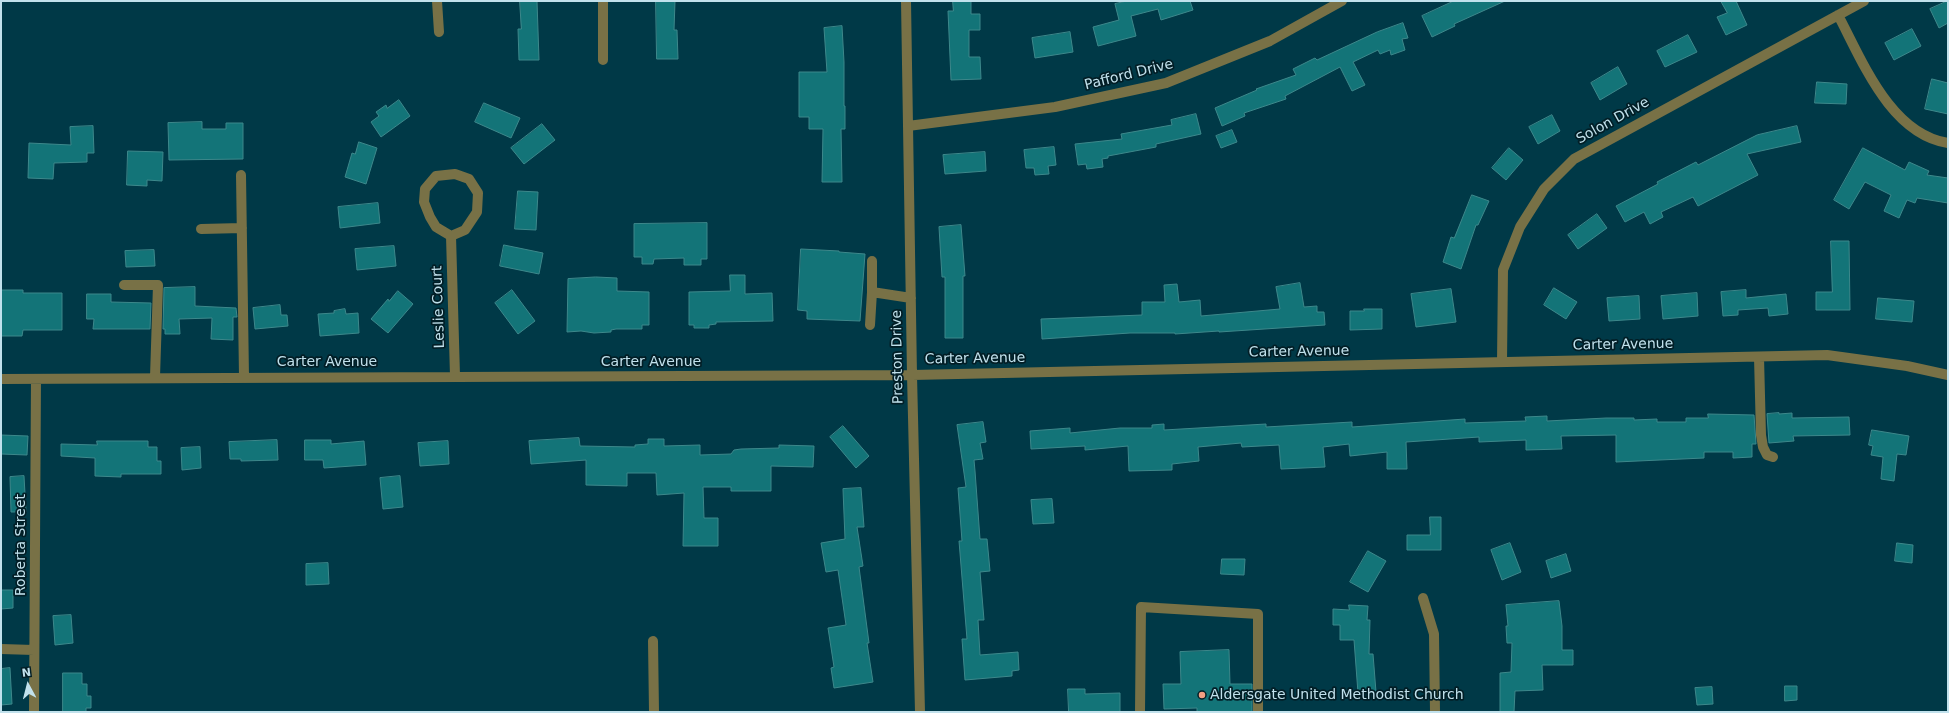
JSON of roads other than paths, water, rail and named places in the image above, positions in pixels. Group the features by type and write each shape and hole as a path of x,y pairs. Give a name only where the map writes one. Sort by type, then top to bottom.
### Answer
{"street":[{"path":"437,1 439,32"},
{"path":"603,1 604,60"},
{"name":"Preston Drive","path":"906,1 912,375 920,712"},
{"name":"Pafford Drive","path":"908,126 1055,107 1166,83 1270,41 1342,1"},
{"name":"Solon Drive","path":"1502,362 1504,270 1520,227 1544,189 1574,158 1864,1"},
{"path":"1838,15 1882,97 1898,117 1917,130 1941,142 1948,143"},
{"path":"455,174 469,179 478,193 477,212 465,230 451,236 436,227 424,202 425,189 436,176 455,174"},
{"path":"241,175 244,377"},
{"path":"201,229 242,228"},
{"name":"Leslie Court","path":"451,236 455,376"},
{"path":"870,325 872,261"},
{"path":"124,284 158,285 155,377"},
{"path":"872,292 911,298"},
{"name":"Carter Avenue","path":"1,378 912,375 1827,356 1907,366 1948,375"},
{"path":"1759,357 1760,435 1767,455 1773,457"},
{"name":"Roberta Street","path":"34,712 36,379"},
{"path":"1423,598 1434,634 1435,712"},
{"path":"1140,712 1141,607 1258,614 1258,712"},
{"path":"652,641 654,712"},
{"path":"1,649 34,650"}],"place":[{"name":"Aldersgate United Methodist Church","path":"1202,695"}]}
